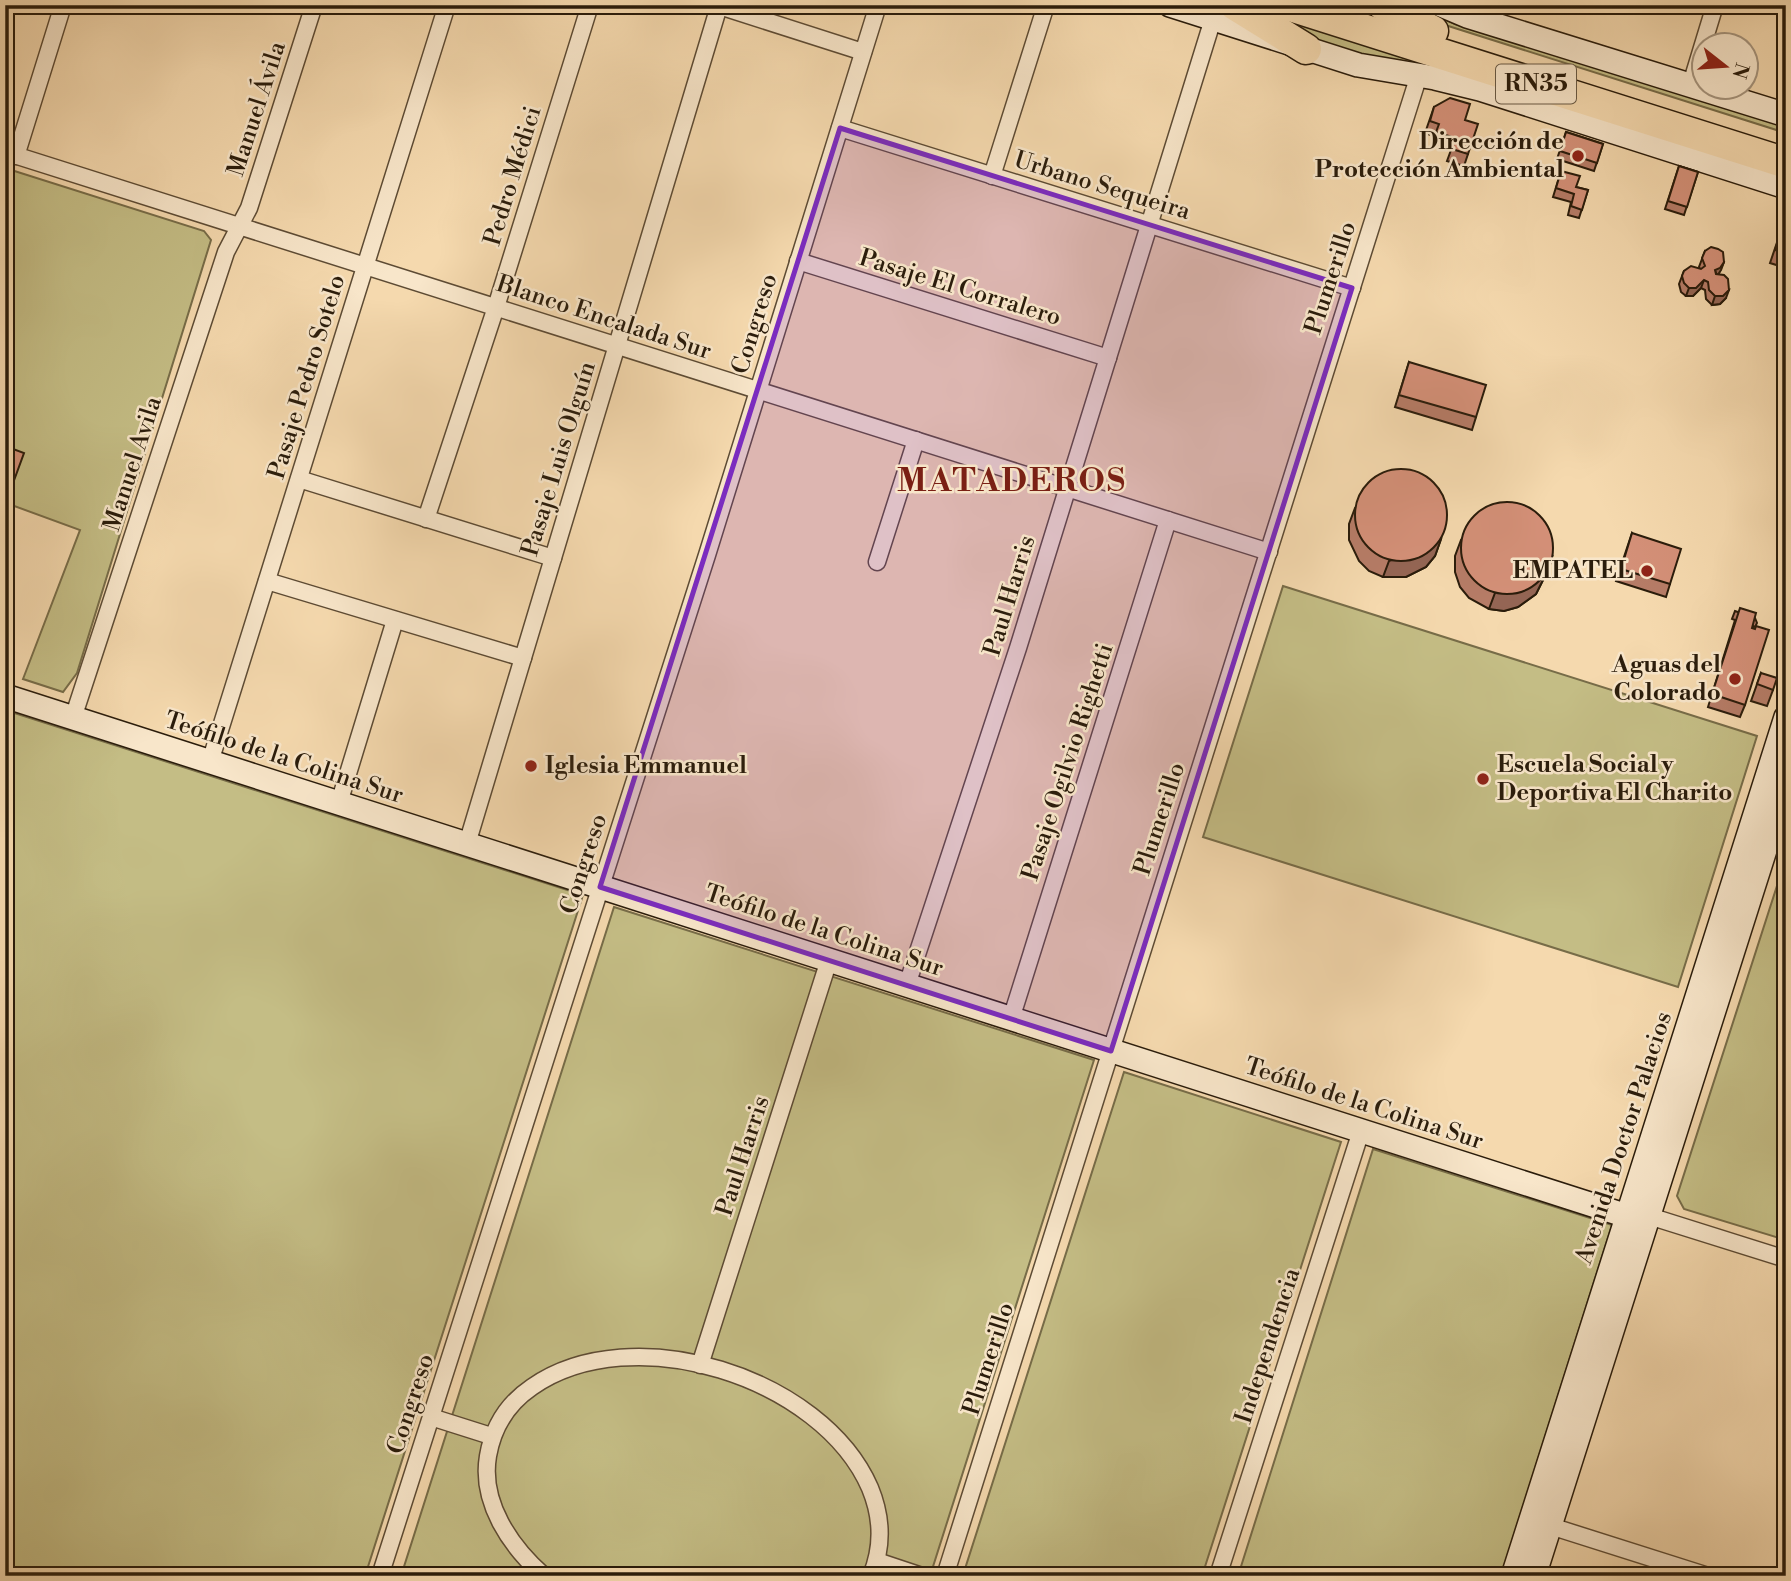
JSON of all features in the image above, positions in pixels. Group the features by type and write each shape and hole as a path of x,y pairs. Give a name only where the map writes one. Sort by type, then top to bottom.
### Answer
{"highway":[{"name":"RN35","path":"1287,5 1786,163"},
{"name":"RN35","path":"1352,5 1439,12 1786,143"},
{"path":"1383,5 1439,12"},
{"path":"1224,12 1306,49"}],"street":[{"path":"11,154 63,5"},
{"name":"Manuel Ávila","path":"239,226 251,201 314,5"},
{"name":"Pasaje Pedro Sotelo","path":"210,762 447,5"},
{"name":"Pedro Médici","path":"426,519 496,307 590,5"},
{"name":"Congreso","path":"380,1576 758,390 877,5"},
{"path":"992,176 1045,5"},
{"path":"1170,5 1224,12"},
{"path":"1707,32 1716,5"},
{"path":"718,6 863,52"},
{"name":"Pasaje Luis Olguín","path":"467,844 718,6"},
{"name":"Paul Harris","path":"907,985 1068,488 1149,225 1224,12"},
{"path":"1439,12 1467,16 1690,84"},
{"path":"1306,49 1368,68 1419,75 1480,89 1786,187"},
{"name":"Plumerillo","path":"945,1576 1419,75"},
{"path":"1746,102 1786,115"},
{"name":"Urbano Sequeira","path":"839,128 1352,288"},
{"name":"Blanco Encalada Sur","path":"11,154 1269,552"},
{"name":"Manuel Avila","path":"73,718 222,265 239,226"},
{"name":"Pasaje El Corralero","path":"798,261 1108,358"},
{"path":"877,562 916,440"},
{"path":"299,479 553,558"},
{"name":"Pasaje Ogilvio Righetti","path":"1011,1018 1168,520"},
{"path":"267,581 523,658"},
{"path":"339,803 395,620"},
{"name":"Teófilo de la Colina Sur","path":"5,696 1361,1131 1638,1216"},
{"name":"Avenida Doctor Palacios","path":"1534,1576 1541,1523 1638,1216 1786,717"},
{"name":"Avenida Doctor Palacios","path":"1638,1216 1786,784"},
{"name":"Paul Harris","path":"700,1365 829,960"},
{"name":"Independencia","path":"1218,1576 1361,1131"},
{"path":"1638,1216 1786,1259"},
{"path":"544,1576 510,1539 497,1514 488,1488 487,1462 491,1436 505,1412 522,1393 544,1378 570,1367 622,1357 700,1365 748,1380 778,1394 804,1411 838,1441 865,1477 878,1517 880,1539 874,1568 922,1576"},
{"path":"430,1417 491,1436"},
{"path":"1541,1523 1708,1576"},
{"name":"Avenida Doctor Palacios","path":"1513,1576 1541,1523"}],"highlighted area":[{"path":"840,128 1352,288 1111,1051 600,887"}],"shaded area":[{"path":"1397,5 1416,5 1455,24 1690,94 1690,102 1718,102 1786,122 1786,133 1442,24"},
{"path":"1257,6 1786,172 1329,46"},
{"path":"5,168 204,231 211,240 77,673 63,692 23,679 80,530 6,503"},
{"name":"Escuela Social y Deportiva El Charito","path":"1283,586 1757,736 1678,987 1203,837"},
{"path":"5,710 583,895 365,1576 5,1576"},
{"path":"1786,858 1786,1240 1684,1209 1677,1196"},
{"path":"614,907 1094,1060 930,1576 401,1576"},
{"path":"1124,1072 1341,1142 1202,1576 975,1576 964,1572"},
{"path":"1373,1149 1612,1225 1501,1576 1238,1576"}],"building":[{"path":"1450,98 1470,104 1465,120 1478,124 1468,154 1452,149 1455,138 1436,132 1439,124 1430,121 1434,107"},
{"path":"1566,132 1603,144 1597,163 1560,151"},
{"path":"1679,166 1698,172 1687,207 1668,201"},
{"path":"1561,171 1580,176 1576,187 1588,190 1582,210 1571,206 1574,194 1556,188"},
{"path":"1786,217 1786,254 1775,250"},
{"path":"1711,247 1723,252 1724,262 1715,270 1716,274 1724,275 1728,279 1729,290 1723,296 1715,296 1709,290 1708,282 1704,280 1696,288 1689,288 1682,276 1691,266 1701,269 1705,266 1702,258 1705,251"},
{"path":"1409,362 1486,385 1476,417 1399,395"},
{"path":"5,446 24,453 5,505"},
{"path":"1401,469 1427,477 1439,489 1447,515 1439,541 1427,553 1401,561 1375,553 1363,541 1355,515 1363,489 1375,477"},
{"path":"1507,502 1533,510 1545,522 1553,548 1545,574 1533,586 1507,594 1481,586 1469,574 1461,548 1469,522 1481,510"},
{"name":"EMPATEL","path":"1632,533 1681,549 1670,584 1621,569"},
{"name":"Aguas del Colorado","path":"1740,608 1756,613 1752,628 1755,629 1756,626 1769,630 1745,705 1712,694"},
{"path":"1761,673 1777,678 1773,690 1757,684"}],"place":[{"name":"Dirección de Protección Ambiental","path":"1578,156"},
{"name":"EMPATEL","path":"1647,571"},
{"name":"Aguas del Colorado","path":"1735,679"},
{"name":"Iglesia Emmanuel","path":"531,766"},
{"name":"Escuela Social y Deportiva El Charito","path":"1483,779"}],"district":[{"name":"MATADEROS","path":"1012,481"}]}
